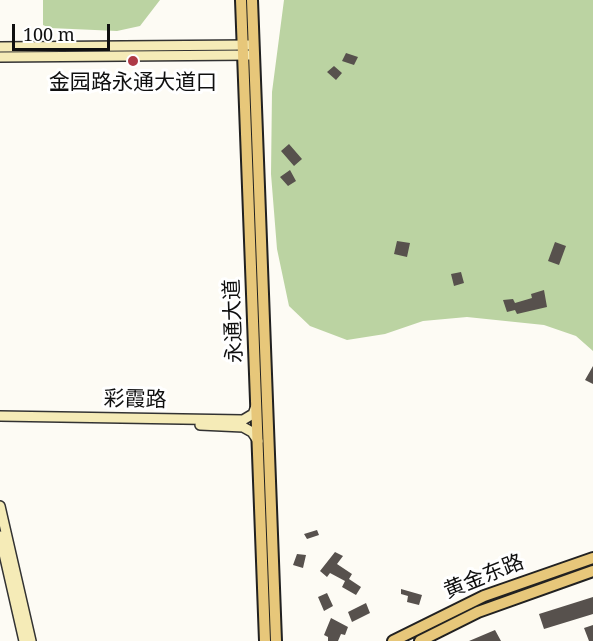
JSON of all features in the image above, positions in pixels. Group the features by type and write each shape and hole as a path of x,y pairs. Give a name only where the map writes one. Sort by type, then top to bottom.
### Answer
{"main road":[{"name":"永通大道","path":"241,0 242,25 248,50 276,641"},
{"name":"永通大道","path":"252,0 244,72 265,641"},
{"path":"0,57 226,50 237,39 242,25"},
{"path":"0,47 248,50"},
{"path":"226,50 244,72"},
{"name":"彩霞路","path":"0,416 243,420 253,414 257,401"},
{"name":"彩霞路","path":"0,422 239,426 252,432 258,442"},
{"path":"0,506 31,641"},
{"path":"0,536 24,641"},
{"name":"黄金东路","path":"393,641 484,596 593,558"},
{"name":"黄金东路","path":"420,641 477,612 593,571"}],"green space":[{"path":"43,0 160,0 140,26 117,31 50,28 43,25"},
{"path":"284,0 593,0 593,351 576,336 544,325 467,317 423,321 385,334 347,340 310,326 289,306 277,249 271,174 272,92"}],"building":[{"path":"346,53 358,57 354,65 342,61"},
{"path":"334,66 342,73 336,80 327,72"},
{"path":"289,144 302,159 294,166 281,151"},
{"path":"290,170 296,181 288,186 280,177"},
{"path":"397,241 410,243 407,257 394,254"},
{"path":"555,242 566,246 559,265 548,261"},
{"path":"461,272 464,283 454,286 451,274"},
{"path":"544,290 547,307 517,314 515,310 507,312 503,300 513,299 515,303 532,298 531,294"},
{"path":"593,366 593,384 585,380"},
{"path":"317,530 319,535 307,539 304,534"},
{"path":"335,552 343,556 337,564 352,574 349,579 361,587 356,595 342,587 345,581 330,573 327,577 320,571"},
{"path":"297,554 306,555 303,568 293,565"},
{"path":"401,589 422,595 419,605 407,602 408,596 401,594"},
{"path":"327,593 333,606 324,611 318,597"},
{"path":"593,597 593,614 544,629 539,614"},
{"path":"366,603 370,613 352,622 348,612"},
{"path":"331,618 348,627 345,635 341,634 338,641 328,641 328,637 324,635"},
{"path":"593,625 593,641 589,641 584,628"},
{"path":"495,630 501,641 469,641"}],"place":[{"name":"金园路永通大道口","path":"133,61"}]}
